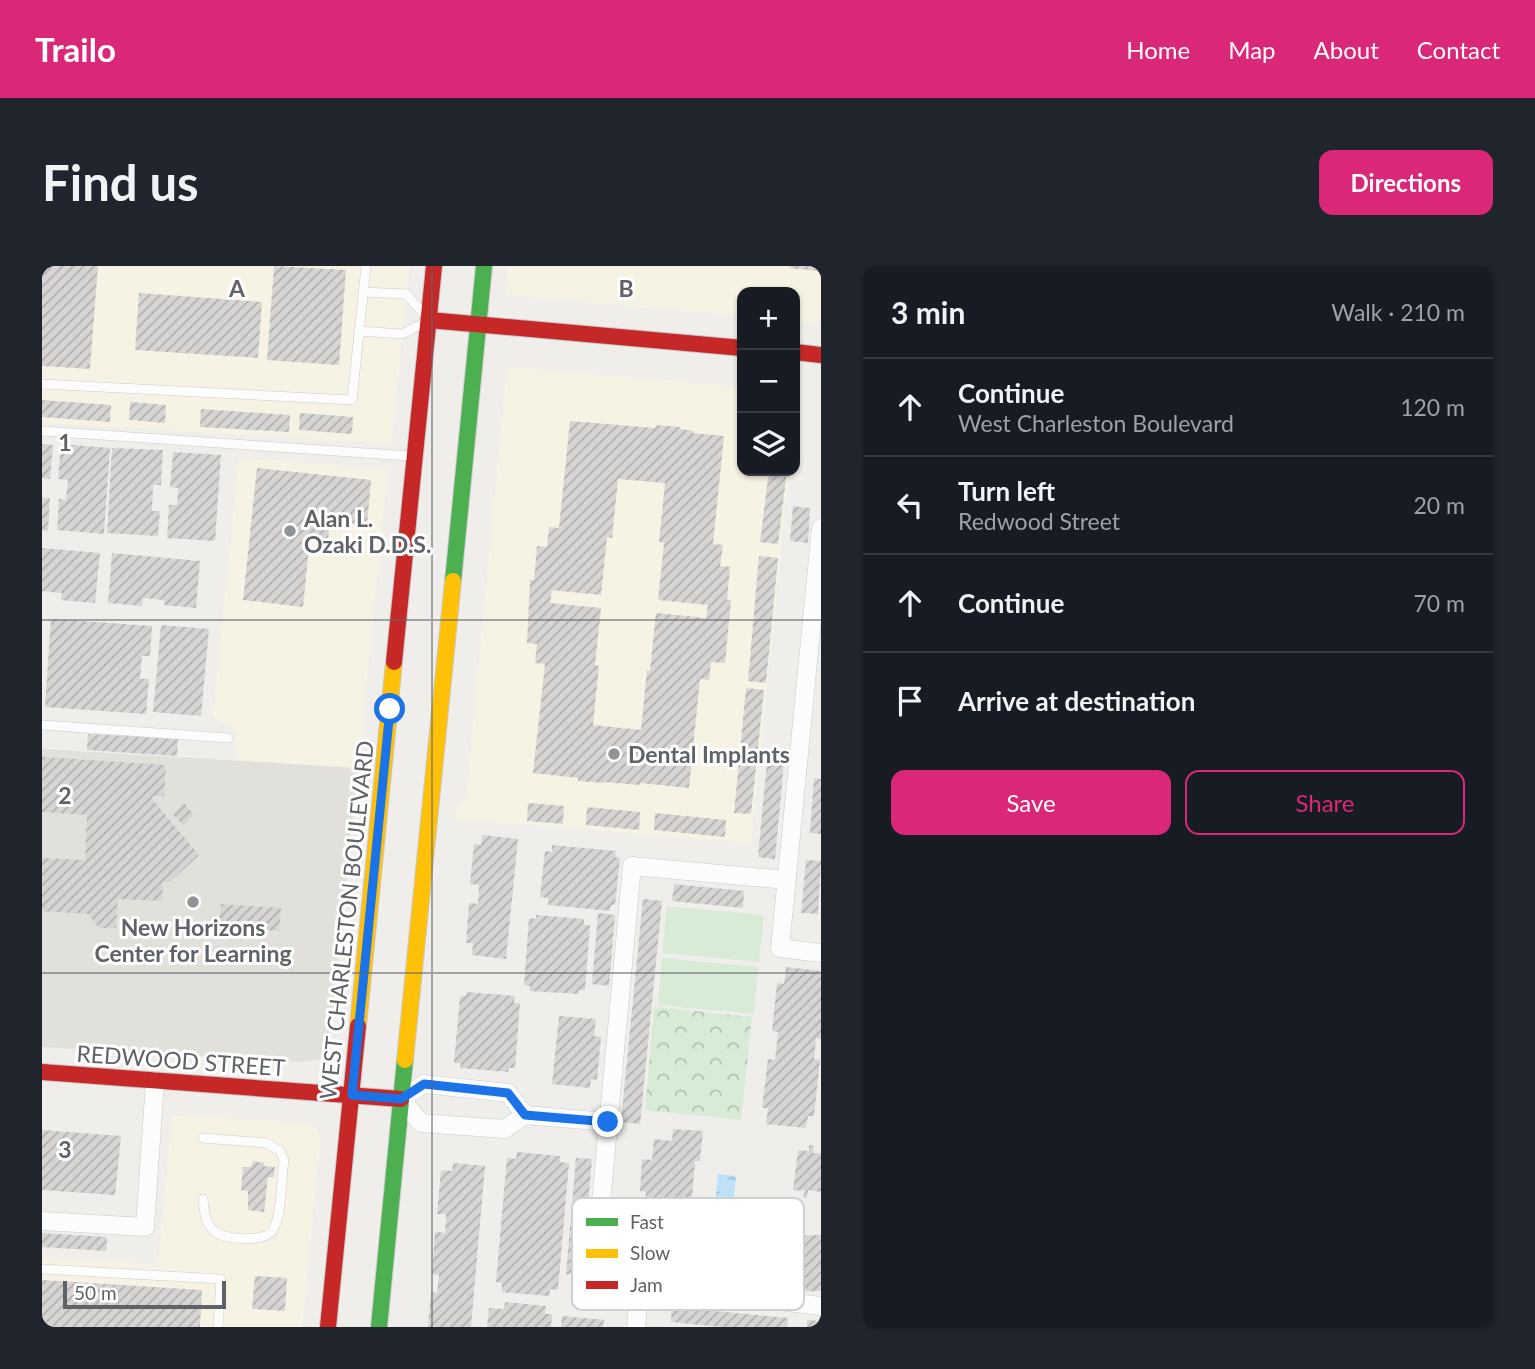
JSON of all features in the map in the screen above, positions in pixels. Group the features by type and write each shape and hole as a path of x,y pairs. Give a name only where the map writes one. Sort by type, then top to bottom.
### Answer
{"main road":[{"name":"WEST CHARLESTON BOULEVARD","path":"328,1327 434,266"},
{"path":"379,1327 484,266"},
{"path":"429,320 737,348"},
{"path":"800,353 821,355"},
{"name":"REDWOOD STREET","path":"42,1072 401,1099"}],"street":[{"path":"821,528 780,948 821,953"},
{"path":"601,1198 632,866 787,880"},
{"path":"42,1221 145,1227 155,1081"},
{"path":"525,1115 508,1093 424,1084 401,1099 421,1122 505,1129 525,1115 608,1122"}],"lane":[{"path":"42,384 352,400 366,266"},
{"path":"359,331 402,334 429,320 406,294 363,292"},
{"path":"42,431 415,456"},
{"path":"42,725 228,738"},
{"path":"203,1138 266,1143 280,1152 284,1160 276,1222 267,1237 259,1239 215,1233 205,1216 203,1199"},
{"path":"42,1269 221,1279 218,1327"}],"shaded area":[{"path":"42,266 410,266 391,443 42,423"},
{"path":"508,266 821,266 821,323 800,321 800,287 737,287 737,316 505,295"},
{"path":"507,367 737,387 737,476 788,476 751,843 455,819 456,808 466,798"},
{"path":"239,458 388,469 358,768 235,760 237,731 213,717"},
{"name":"New Horizons Center for Learning","path":"42,749 358,768 330,1041 320,1059 300,1062 42,1047"},
{"path":"172,1115 305,1123 314,1127 319,1134 302,1327 42,1327 42,1257 158,1264"}],"green space":[{"path":"667,906 764,915 759,962 662,953"},
{"path":"662,958 758,967 754,1014 658,1005"},
{"path":"654,1007 752,1017 741,1120 645,1110"}],"water":[{"path":"718,1174 736,1176 734,1198 716,1198"}],"building":[{"path":"42,266 98,266 90,369 42,366"},
{"path":"274,266 346,270 339,365 267,360"},
{"path":"821,266 821,271 789,268"},
{"path":"139,293 262,302 258,358 135,350"},
{"path":"42,400 111,405 110,422 42,417"},
{"path":"130,402 166,405 165,423 129,420"},
{"path":"201,409 290,415 289,432 200,427"},
{"path":"300,413 353,417 352,434 299,430"},
{"path":"570,421 655,428 656,425 680,427 694,431 693,433 724,436 713,544 723,545 720,566 730,567 727,600 731,600 725,663 711,662 709,680 700,679 689,788 578,781 578,778 533,773 545,664 535,663 537,644 527,643 530,580 534,580 537,546 547,547 549,527 559,528","holes":["618,479 665,483 659,542 664,543 658,600 708,605 706,618 656,613 641,730 593,725 601,608 550,603 552,590 601,595 607,537 612,538"]},
{"path":"42,444 53,445 50,479 42,478"},
{"path":"61,444 110,448 104,534 57,530 59,499 66,500 68,480 58,479"},
{"path":"112,448 163,450 161,485 153,485 152,511 160,511 158,536 107,533"},
{"path":"173,452 221,455 215,541 167,538 169,505 177,505 178,488 170,487"},
{"name":"Alan L. Ozaki D.D.S.","path":"257,468 371,480 367,525 330,521 328,540 310,538 303,607 243,600"},
{"path":"768,476 786,476 778,544 760,542"},
{"path":"42,498 50,498 48,531 42,530"},
{"path":"793,506 810,508 808,543 790,541"},
{"path":"42,548 100,553 95,603 61,600 62,593 42,591"},
{"path":"112,553 200,561 196,608 164,605 164,600 143,598 142,606 108,603"},
{"path":"759,556 778,558 766,683 748,681"},
{"path":"51,619 152,626 150,656 142,656 140,679 149,679 146,714 45,707"},
{"path":"161,625 209,629 201,716 153,712"},
{"path":"746,688 764,690 751,814 734,813"},
{"path":"88,734 178,739 177,756 87,750"},
{"path":"768,750 785,752 775,859 758,857"},
{"path":"42,757 166,765 164,796 153,796 152,799 199,855 170,882 163,882 162,901 118,899 116,928 99,928 88,914 42,911 42,858 85,860 87,815 42,812"},
{"path":"814,778 821,779 821,834 810,833"},
{"path":"184,803 194,815 183,825 173,814"},
{"path":"528,803 564,806 563,824 527,821"},
{"path":"587,807 640,812 639,830 586,825"},
{"path":"655,813 726,820 725,837 654,830"},
{"path":"482,835 518,839 506,959 472,955 473,943 466,943 469,903 478,904 479,885 470,884 474,844 481,845"},
{"path":"552,845 616,851 615,857 620,858 615,905 611,905 610,911 548,905 548,898 540,897 545,851 552,852"},
{"path":"806,860 821,861 818,914 801,913"},
{"path":"674,884 744,891 743,908 672,901"},
{"path":"643,899 662,901 640,1124 621,1122"},
{"path":"221,904 281,908 279,931 219,927"},
{"path":"598,913 615,915 609,986 592,984"},
{"path":"536,915 584,919 584,925 590,925 585,990 579,990 578,994 530,991 530,986 524,985 529,918 536,919"},
{"path":"786,967 821,971 821,1039 816,1038 814,1059 820,1060 814,1116 808,1116 806,1128 766,1124 768,1108 762,1108 768,1059 775,1060 778,1032 772,1031 777,983 784,984"},
{"path":"467,992 515,996 514,1003 520,1003 515,1068 509,1068 508,1072 460,1068 461,1063 454,1063 460,996 466,996"},
{"path":"559,1016 596,1019 594,1036 601,1037 597,1080 591,1079 590,1088 552,1084"},
{"path":"673,1129 703,1131 700,1161 695,1161 692,1198 645,1198 646,1192 640,1191 642,1159 652,1160 654,1139 672,1141"},
{"path":"42,1130 121,1136 115,1195 42,1190"},
{"path":"809,1145 814,1146 813,1153 821,1153 821,1192 808,1190 807,1198 803,1197 805,1191 793,1190 798,1150 809,1151"},
{"path":"517,1152 560,1156 560,1162 569,1163 558,1290 550,1289 549,1296 502,1292 502,1283 496,1282 507,1158 516,1159"},
{"path":"576,1158 592,1159 589,1198 573,1198"},
{"path":"253,1161 275,1167 274,1177 268,1177 264,1212 248,1210 248,1191 241,1190 243,1167 249,1167"},
{"path":"453,1163 485,1166 471,1327 428,1327 431,1292 437,1293 439,1275 432,1274 435,1232 445,1233 446,1214 437,1214 441,1170 452,1171"},
{"path":"572,1204 572,1275 566,1274"},
{"path":"42,1233 107,1237 106,1251 42,1247"},
{"path":"804,1235 821,1235 821,1291 804,1291"},
{"path":"255,1276 287,1278 285,1311 252,1309"},
{"path":"42,1280 202,1290 200,1327 42,1327"},
{"path":"505,1302 546,1306 545,1314 552,1314 551,1327 487,1327 489,1308 504,1309"},
{"path":"672,1310 704,1310 788,1318 787,1327 721,1327 671,1322"},
{"path":"562,1316 604,1320 603,1327 561,1327"},
{"path":"807,1320 821,1321 821,1327 807,1327"}],"traffic: fast":[{"path":"453,581 484,266"},
{"path":"379,1327 405,1060"}],"traffic: slow":[{"path":"405,1060 453,581"},
{"path":"358,1026 394,662"}],"traffic: jam":[{"path":"394,662 434,266"},
{"path":"429,320 737,348"},
{"path":"800,353 821,355"},
{"path":"328,1327 358,1026"},
{"path":"42,1072 401,1099"}],"place":[{"name":"Alan L. Ozaki D.D.S.","path":"290,531"},
{"name":"Dental Implants","path":"614,754"},
{"name":"New Horizons Center for Learning","path":"193,902"}],"route":[{"path":"390,709 352,1095 401,1099 424,1084 508,1093 525,1115 608,1122"}]}
